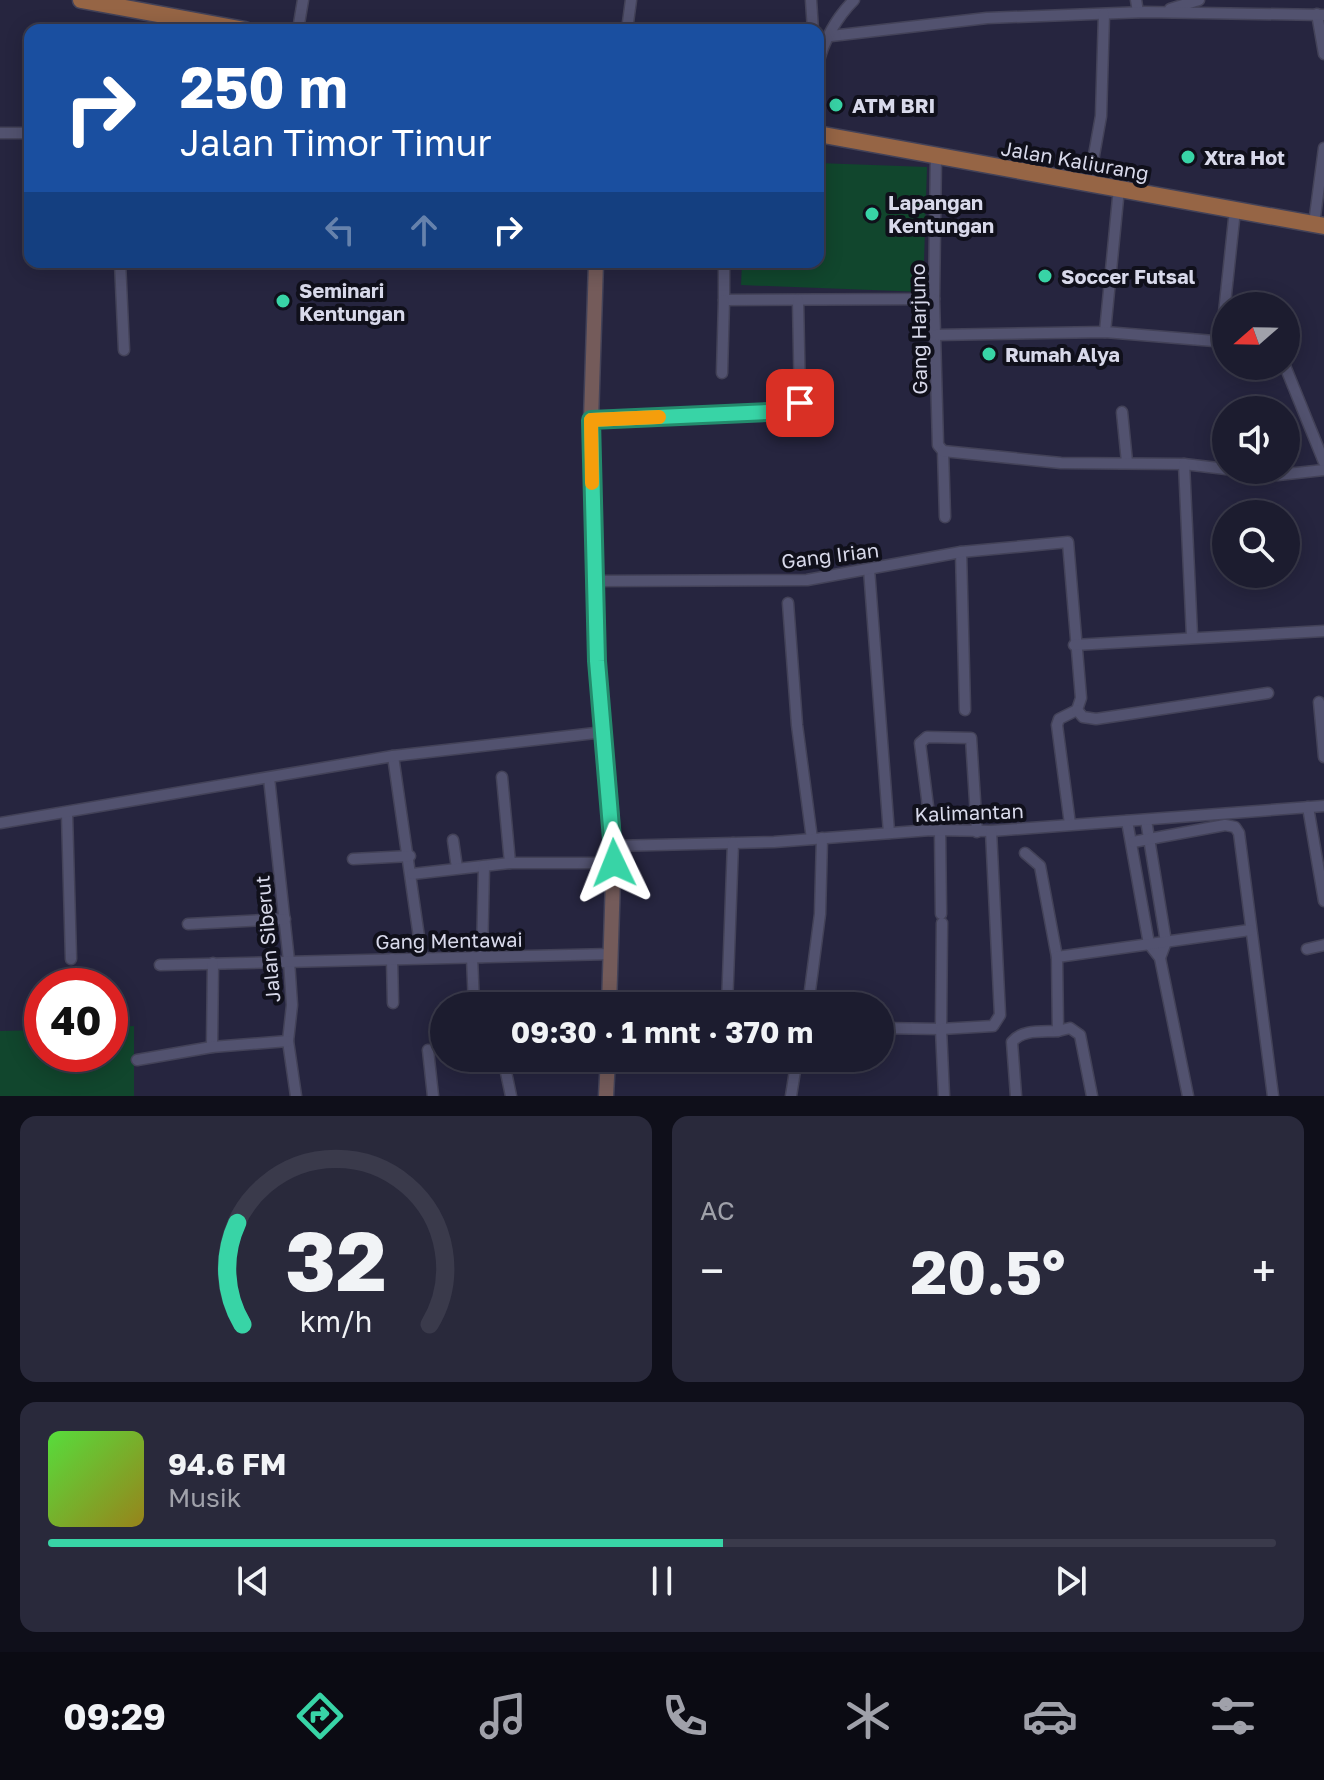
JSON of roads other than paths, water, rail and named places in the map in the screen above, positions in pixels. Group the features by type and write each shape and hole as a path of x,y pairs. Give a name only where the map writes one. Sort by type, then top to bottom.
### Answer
{"main road":[{"path":"81,0 165,23"},
{"name":"Jalan Kaliurang","path":"824,135 1319,225"}],"street":[{"path":"299,24 303,0"},
{"path":"628,24 631,0"},
{"path":"811,0 813,24"},
{"path":"824,42 831,36 841,13 854,0"},
{"path":"1136,0 1138,12"},
{"path":"1156,12 1199,0"},
{"path":"831,36 987,18 1138,12 1320,14 1324,54"},
{"path":"1089,183 1101,116 1104,14"},
{"path":"0,133 24,133"},
{"path":"1319,225 1324,148"},
{"name":"Gang Harjuno","path":"936,155 934,299 938,445 943,451 945,517"},
{"path":"1105,332 1119,188"},
{"path":"1228,292 1235,210"},
{"path":"120,268 124,350"},
{"path":"596,268 591,420 594,581 614,846 610,992"},
{"path":"722,373 724,268"},
{"path":"724,300 934,299"},
{"path":"591,420 797,408 800,403 798,300"},
{"path":"936,335 1105,332 1212,340"},
{"path":"1291,380 1324,462"},
{"path":"1122,412 1127,462"},
{"path":"943,451 1048,462 1127,462 1212,467"},
{"path":"1184,464 1192,636"},
{"path":"1300,473 1324,470"},
{"name":"Gang Irian","path":"594,581 807,580 961,552 1068,542 1074,645"},
{"path":"961,552 965,710"},
{"path":"869,569 889,833"},
{"path":"788,603 797,725 817,838 820,914 810,992"},
{"path":"1070,824 1057,725 1059,719 1077,710 1081,698 1074,645 1324,631"},
{"path":"1077,710 1083,717 1096,719 1268,693"},
{"path":"1319,702 1324,757"},
{"path":"0,823 393,756 604,732"},
{"path":"944,1096 936,830 920,743 927,737 971,738 977,832"},
{"path":"393,756 410,856 422,958"},
{"path":"502,777 510,863"},
{"name":"Jalan Siberut","path":"269,778 289,961 292,1005 288,1041 296,1096"},
{"name":"Kalimantan","path":"614,846 733,843 936,830 977,832 1324,806"},
{"path":"1308,807 1324,901"},
{"path":"67,814 71,959"},
{"path":"1146,820 1166,942 1160,958"},
{"path":"1127,821 1149,944 1160,958 1188,1096"},
{"path":"1133,842 1225,825 1235,827 1241,841 1273,1096"},
{"path":"894,1028 993,1026 1000,1015 991,831"},
{"path":"453,840 457,868"},
{"path":"728,992 733,843"},
{"path":"1025,853 1040,866 1057,957 1058,1031"},
{"path":"353,859 410,856"},
{"path":"412,874 510,863 614,863"},
{"path":"475,992 484,866"},
{"path":"188,924 285,919"},
{"path":"1057,957 1250,930"},
{"path":"1307,949 1324,945"},
{"name":"Gang Mentawai","path":"160,965 611,954"},
{"path":"392,959 393,1003"},
{"path":"212,1047 213,963"},
{"path":"1016,1096 1014,1037 1022,1033 1070,1028 1080,1035 1092,1096"},
{"path":"137,1060 212,1047 288,1041"},
{"path":"428,1050 433,1096"},
{"path":"506,1072 511,1096"},
{"path":"606,1096 607,1072"},
{"path":"791,1096 795,1072"}],"place":[{"name":"ATM BRI","path":"836,105"},
{"name":"Xtra Hot","path":"1188,157"},
{"name":"Lapangan Kentungan","path":"872,214"},
{"name":"Soccer Futsal","path":"1045,276"},
{"name":"Seminari Kentungan","path":"283,301"},
{"name":"Rumah Alya","path":"989,354"}]}
